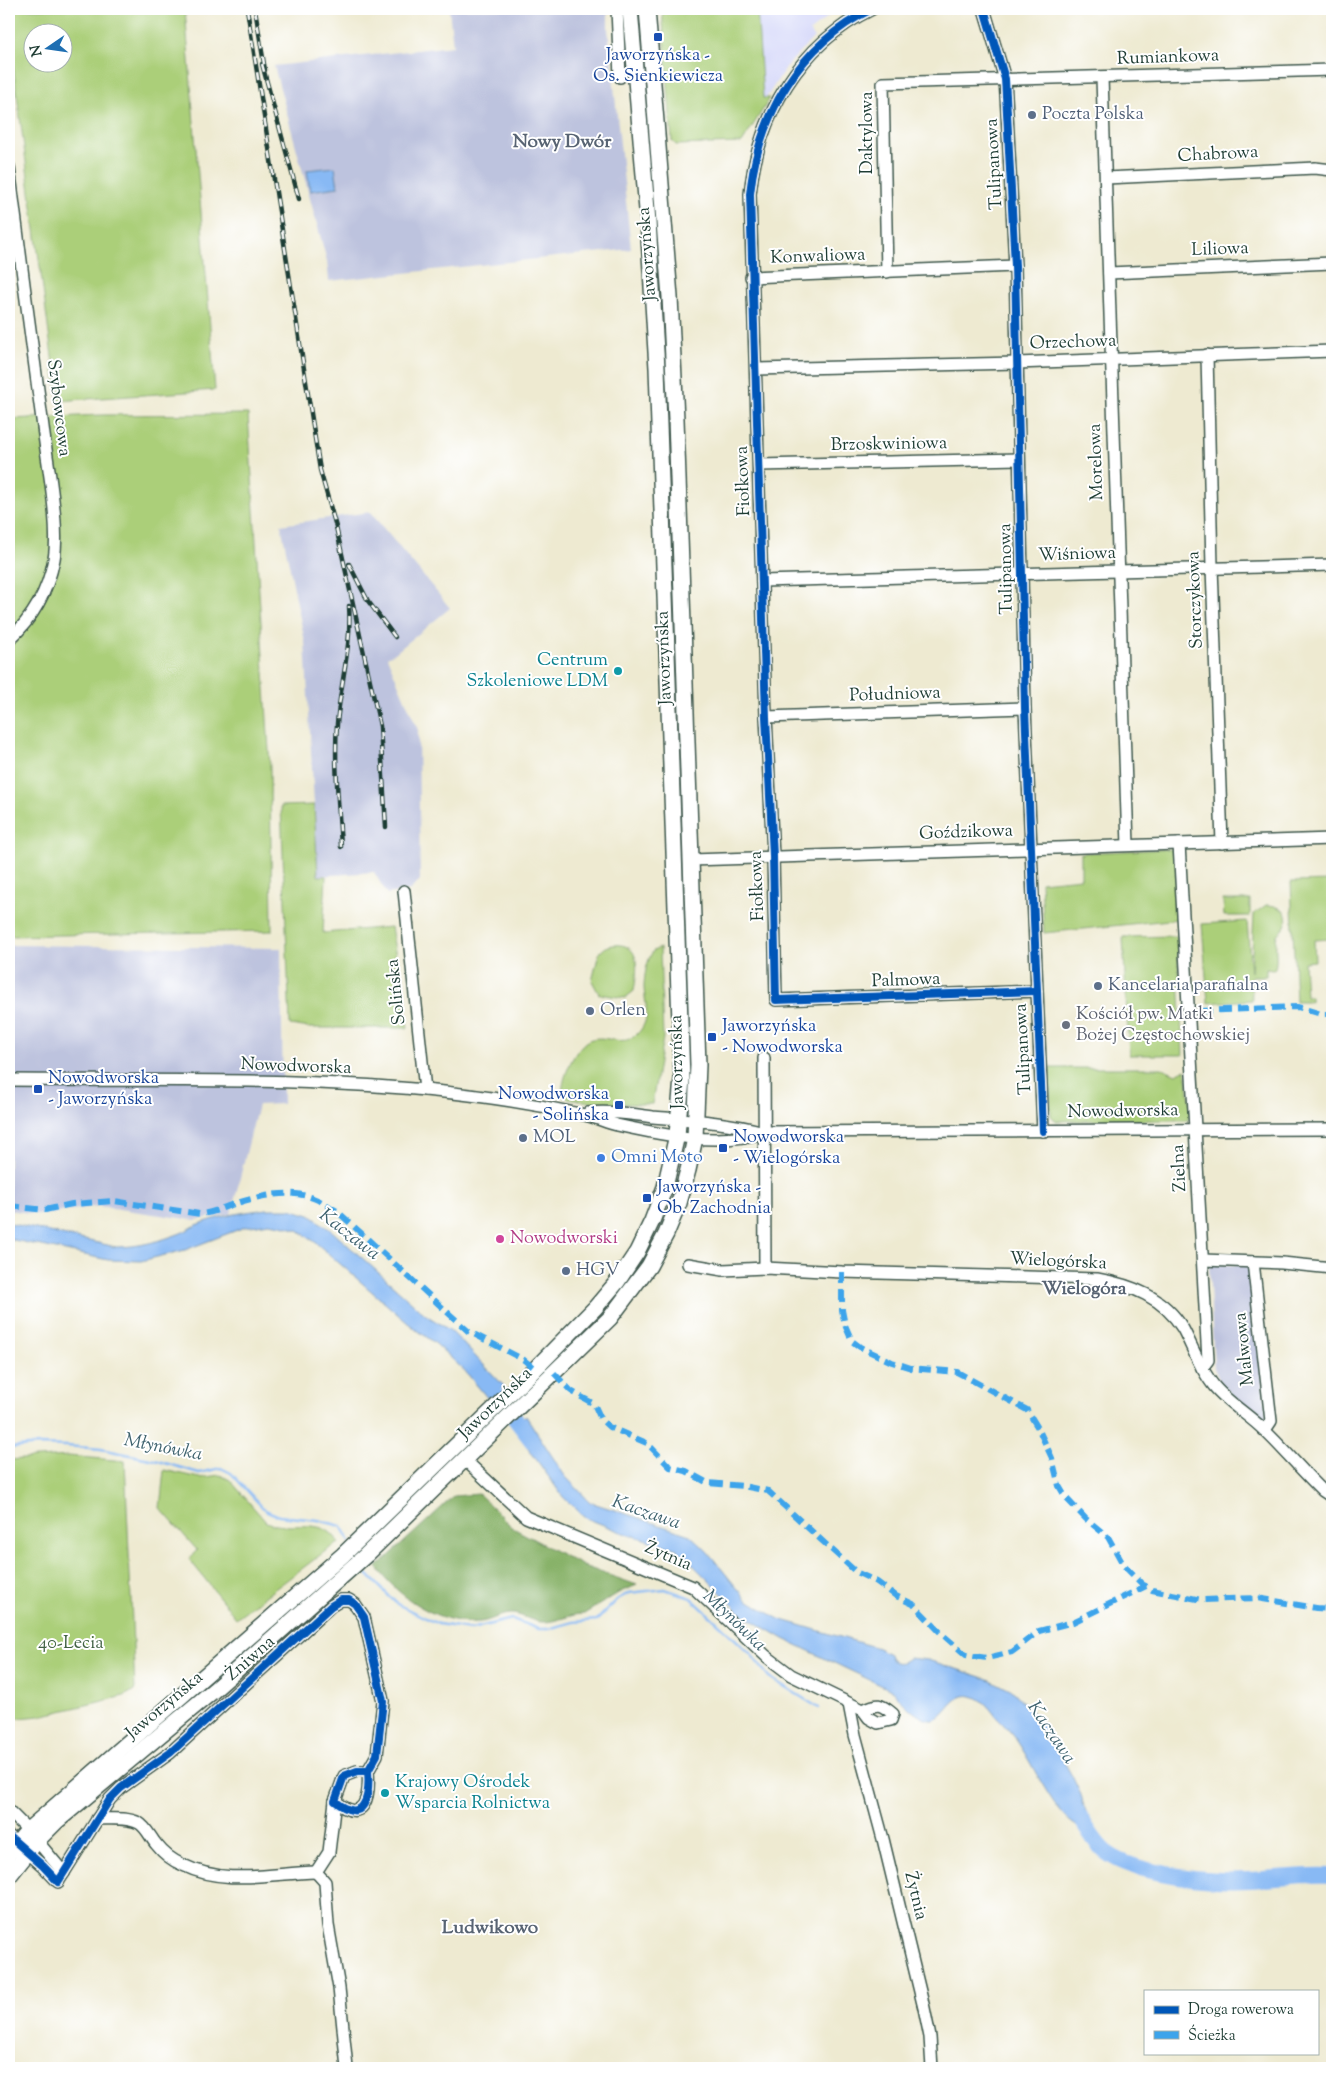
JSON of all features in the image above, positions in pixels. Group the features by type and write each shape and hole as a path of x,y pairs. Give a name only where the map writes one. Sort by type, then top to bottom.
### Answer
{"main road":[{"name":"Jaworzyńska","path":"32,1836 359,1540 522,1382 595,1308 617,1282 637,1252 665,1187 680,1118 681,1060 657,368 648,222 630,9"},
{"name":"Jaworzyńska","path":"9,1876 15,1846 57,1821 221,1684 354,1566 610,1318 649,1266 666,1234 679,1203 695,1138 698,1065 671,307 646,9"}],"street":[{"path":"617,9 620,77"},
{"name":"Fiołkowa","path":"776,1000 773,856 766,717 756,369 751,277 750,194 754,163 765,127 788,81 803,60 850,14 872,9"},
{"name":"Tulipanowa","path":"984,9 1005,79 1017,363 1023,574 1024,708 1043,1131"},
{"name":"Rumiankowa","path":"1005,79 1102,78 1332,70"},
{"name":"Morelowa","path":"1102,78 1128,845"},
{"name":"Daktylowa","path":"887,272 883,83 1005,79"},
{"name":"Szybowcowa","path":"9,168 46,453 55,544 54,557 45,592 25,623 9,640"},
{"name":"Chabrowa","path":"1106,178 1315,168 1332,170"},
{"name":"Liliowa","path":"1109,272 1332,263"},
{"name":"Konwaliowa","path":"751,277 1014,266"},
{"name":"Orzechowa","path":"756,369 1017,363 1332,351"},
{"name":"Storczykowa","path":"1207,356 1222,843"},
{"name":"Brzoskwiniowa","path":"759,466 1019,459"},
{"name":"Wiśniowa","path":"762,581 1332,565"},
{"name":"Południowa","path":"766,717 1024,708"},
{"name":"Goździkowa","path":"691,860 1332,839"},
{"name":"Zielna","path":"1179,844 1208,1360 1202,1368"},
{"name":"Solińska","path":"404,891 425,1090"},
{"name":"Palmowa","path":"776,1000 1037,992"},
{"path":"764,1058 765,1268"},
{"name":"Nowodworska","path":"9,1080 289,1082 425,1090 581,1114 616,1124 711,1140 746,1138 764,1132"},
{"name":"Nowodworska","path":"581,1114 618,1112 680,1118 764,1132 1332,1128"},
{"path":"1203,1260 1282,1263 1332,1268"},
{"name":"Malwowa","path":"1253,1262 1271,1421 1265,1430"},
{"name":"Wielogórska","path":"688,1264 724,1270 765,1268 1097,1279 1137,1289 1170,1312 1182,1327 1202,1368 1214,1387 1265,1430 1323,1491 1332,1497"},
{"name":"Żytnia","path":"465,1460 526,1518 693,1587 766,1656 791,1675 863,1710"},
{"name":"Żniwna","path":"61,1878 110,1799 121,1788 170,1753 330,1606 341,1600 349,1600 355,1604 364,1617 383,1701 377,1755 368,1771 370,1789 367,1801 361,1808 352,1811 344,1809 335,1801"},
{"name":"Żytnia","path":"849,1704 855,1735 883,1839 924,2008 930,2037 932,2068"},
{"path":"316,1872 329,1852 335,1801 344,1776 357,1771 368,1771"},
{"path":"9,1812 32,1836 61,1878"},
{"path":"97,1819 126,1819 140,1824 167,1855 183,1866 223,1877 253,1877 316,1872"},
{"path":"15,1846 61,1878"},
{"path":"316,1872 325,1882 328,1925 340,1988 347,2068"}],"shaded area":[{"path":"449,9 608,9 608,29 631,249 329,281 327,261 274,66 453,46"},
{"path":"757,9 831,9 833,13 810,31 814,37 787,66 766,98 763,98"},
{"path":"370,512 450,608 395,653 387,657 418,730 420,880 410,890 387,894 374,872 318,876 305,642 281,525"},
{"path":"9,945 281,948 283,1104 258,1105 231,1214 195,1220 98,1206 42,1215 9,1210"},
{"path":"1209,1264 1250,1266 1267,1418 1262,1424 1221,1384 1214,1368"}],"green space":[{"path":"9,9 185,9 215,390 58,401 9,35"},
{"path":"662,9 757,9 763,98 770,98 742,143 676,145 672,141"},
{"path":"248,414 270,768 272,931 9,936 9,419 102,415"},
{"path":"314,805 318,876 326,876 323,933 391,927 408,1028 310,1028 290,1025 281,806"},
{"path":"1173,850 1175,858 1179,919 1044,933 1041,882 1081,878 1081,853"},
{"path":"1332,881 1332,939 1314,940 1315,961 1304,962 1306,996 1311,996 1311,1001 1296,1001 1291,882"},
{"path":"1223,900 1250,900 1250,916 1224,916"},
{"path":"1266,905 1275,906 1283,910 1286,917 1285,926 1277,935 1275,968 1272,970 1266,969 1266,976 1251,976 1252,1000 1208,1003 1202,924 1247,921 1251,972 1254,914"},
{"path":"1177,936 1183,1055 1129,1055 1123,937"},
{"path":"623,945 629,948 634,953 636,960 634,991 625,998 599,994 592,981 599,953 606,947"},
{"path":"660,948 663,1038 652,1104 599,1104 563,1097 562,1091 566,1073 580,1047 592,1039 598,1038 625,1040 636,1035 641,1030 646,1018 644,988 646,968 653,951"},
{"path":"1049,1068 1162,1068 1176,1074 1186,1069 1191,1109 1188,1120 1056,1121 1051,1116"},
{"name":"40-Lecia","path":"68,1456 125,1461 135,1690 124,1696 40,1716 9,1719 9,1460"},
{"path":"164,1470 199,1478 220,1475 230,1480 266,1522 275,1525 306,1526 324,1529 332,1534 339,1543 236,1618 189,1559 197,1550 160,1508"},
{"path":"479,1494 513,1528 583,1566 637,1585 620,1592 584,1614 548,1622 536,1621 513,1614 480,1622 465,1622 450,1619 422,1608 397,1590 377,1567 454,1496"}],"water":[{"path":"335,167 338,187 310,191 307,170"},
{"path":"267,1209 290,1209 310,1215 332,1231 426,1315 451,1331 504,1386 489,1400 465,1371 436,1344 409,1324 315,1242 298,1230 282,1225 269,1223 245,1227 185,1250 141,1261 108,1260 9,1239 9,1223 116,1247 133,1246 165,1239 218,1218"},
{"path":"526,1416 565,1476 590,1502 690,1535 707,1551 746,1599 779,1619 878,1648 889,1654 891,1660 896,1662 903,1662 909,1658 928,1660 991,1680 1014,1692 1042,1723 1072,1776 1081,1795 1092,1834 1075,1825 1059,1810 1014,1737 988,1706 978,1698 963,1696 958,1698 938,1718 933,1720 926,1719 913,1712 893,1691 784,1639 742,1614 677,1549 621,1532 586,1518 563,1497 514,1428"}],"waterway":[{"name":"Kaczawa","path":"483,1377 532,1441"},
{"name":"Młynówka","path":"9,1448 39,1445 101,1449 155,1460 199,1473 221,1468 231,1473 265,1510 279,1516 318,1520 341,1526 350,1542"},
{"name":"Młynówka","path":"362,1565 367,1574 397,1604 438,1624 471,1629 512,1619 539,1629 548,1629 573,1622 597,1620 618,1599 629,1593 665,1589 691,1598 750,1653 769,1677 819,1708"},
{"name":"Kaczawa","path":"1080,1817 1095,1841 1107,1853 1120,1861 1155,1872 1215,1880 1332,1876"}],"railway":[{"path":"247,9 320,470 336,527 380,726 386,827"},
{"path":"255,9 265,70"},
{"path":"262,64 299,199"},
{"path":"349,564 368,601 395,637"},
{"path":"341,847 336,739 338,709 349,636 349,606"}],"marked path":[{"path":"1200,1011 1298,1007 1321,1014 1332,1014"},
{"path":"9,1206 45,1210 72,1204 114,1201 200,1214 246,1200 275,1194 304,1195 337,1211 468,1331 524,1360 535,1369"},
{"path":"842,1272 842,1310 845,1325 852,1341 860,1347 892,1362 911,1368 957,1372 1027,1410 1052,1458 1059,1486 1066,1498 1086,1519 1108,1537 1124,1566 1142,1584 1152,1590 1202,1600 1257,1598 1332,1609"},
{"path":"554,1373 571,1391 594,1404 601,1419 609,1427 647,1443 670,1467 686,1471 708,1483 743,1486 768,1491 856,1572 877,1582 896,1596 913,1604 943,1635 966,1655 987,1658 1012,1652 1039,1631 1073,1622 1146,1586"}],"cycle path":[{"path":"872,9 846,24 824,42 804,62 787,85 773,110 762,137 750,194 766,717 773,856 776,1000 1037,991"},
{"path":"984,9 1005,79 1007,113 1015,266 1025,708 1043,1131"},
{"path":"9,1836 58,1882 110,1799 121,1788 170,1753 331,1606 341,1600 349,1600 355,1604 364,1617 383,1701 377,1755 368,1771 357,1771 344,1776 335,1801 345,1808 353,1810 359,1809 364,1805 368,1790 368,1771"}],"place":[{"name":"Jaworzyńska - Os. Sienkiewicza","path":"658,37"},
{"name":"Poczta Polska","path":"1032,115"},
{"name":"Centrum Szkoleniowe LDM","path":"618,671"},
{"name":"Kancelaria parafialna","path":"1098,986"},
{"name":"Orlen","path":"590,1011"},
{"name":"Kościół pw. Matki Bożej Częstochowskiej","path":"1066,1025"},
{"name":"Jaworzyńska - Nowodworska","path":"712,1037"},
{"name":"Nowodworska - Jaworzyńska","path":"38,1089"},
{"name":"Nowodworska - Solińska","path":"619,1105"},
{"name":"MOL","path":"523,1138"},
{"name":"Nowodworska - Wielogórska","path":"723,1148"},
{"name":"Omni Moto","path":"601,1158"},
{"name":"Jaworzyńska - Ob. Zachodnia","path":"647,1198"},
{"name":"Nowodworski","path":"500,1239"},
{"name":"HGV","path":"566,1271"},
{"name":"Krajowy Ośrodek Wsparcia Rolnictwa","path":"385,1793"}],"district":[{"name":"Nowy Dwór","path":"562,142"},
{"name":"Wielogóra","path":"1084,1289"},
{"name":"Ludwikowo","path":"490,1928"}]}
